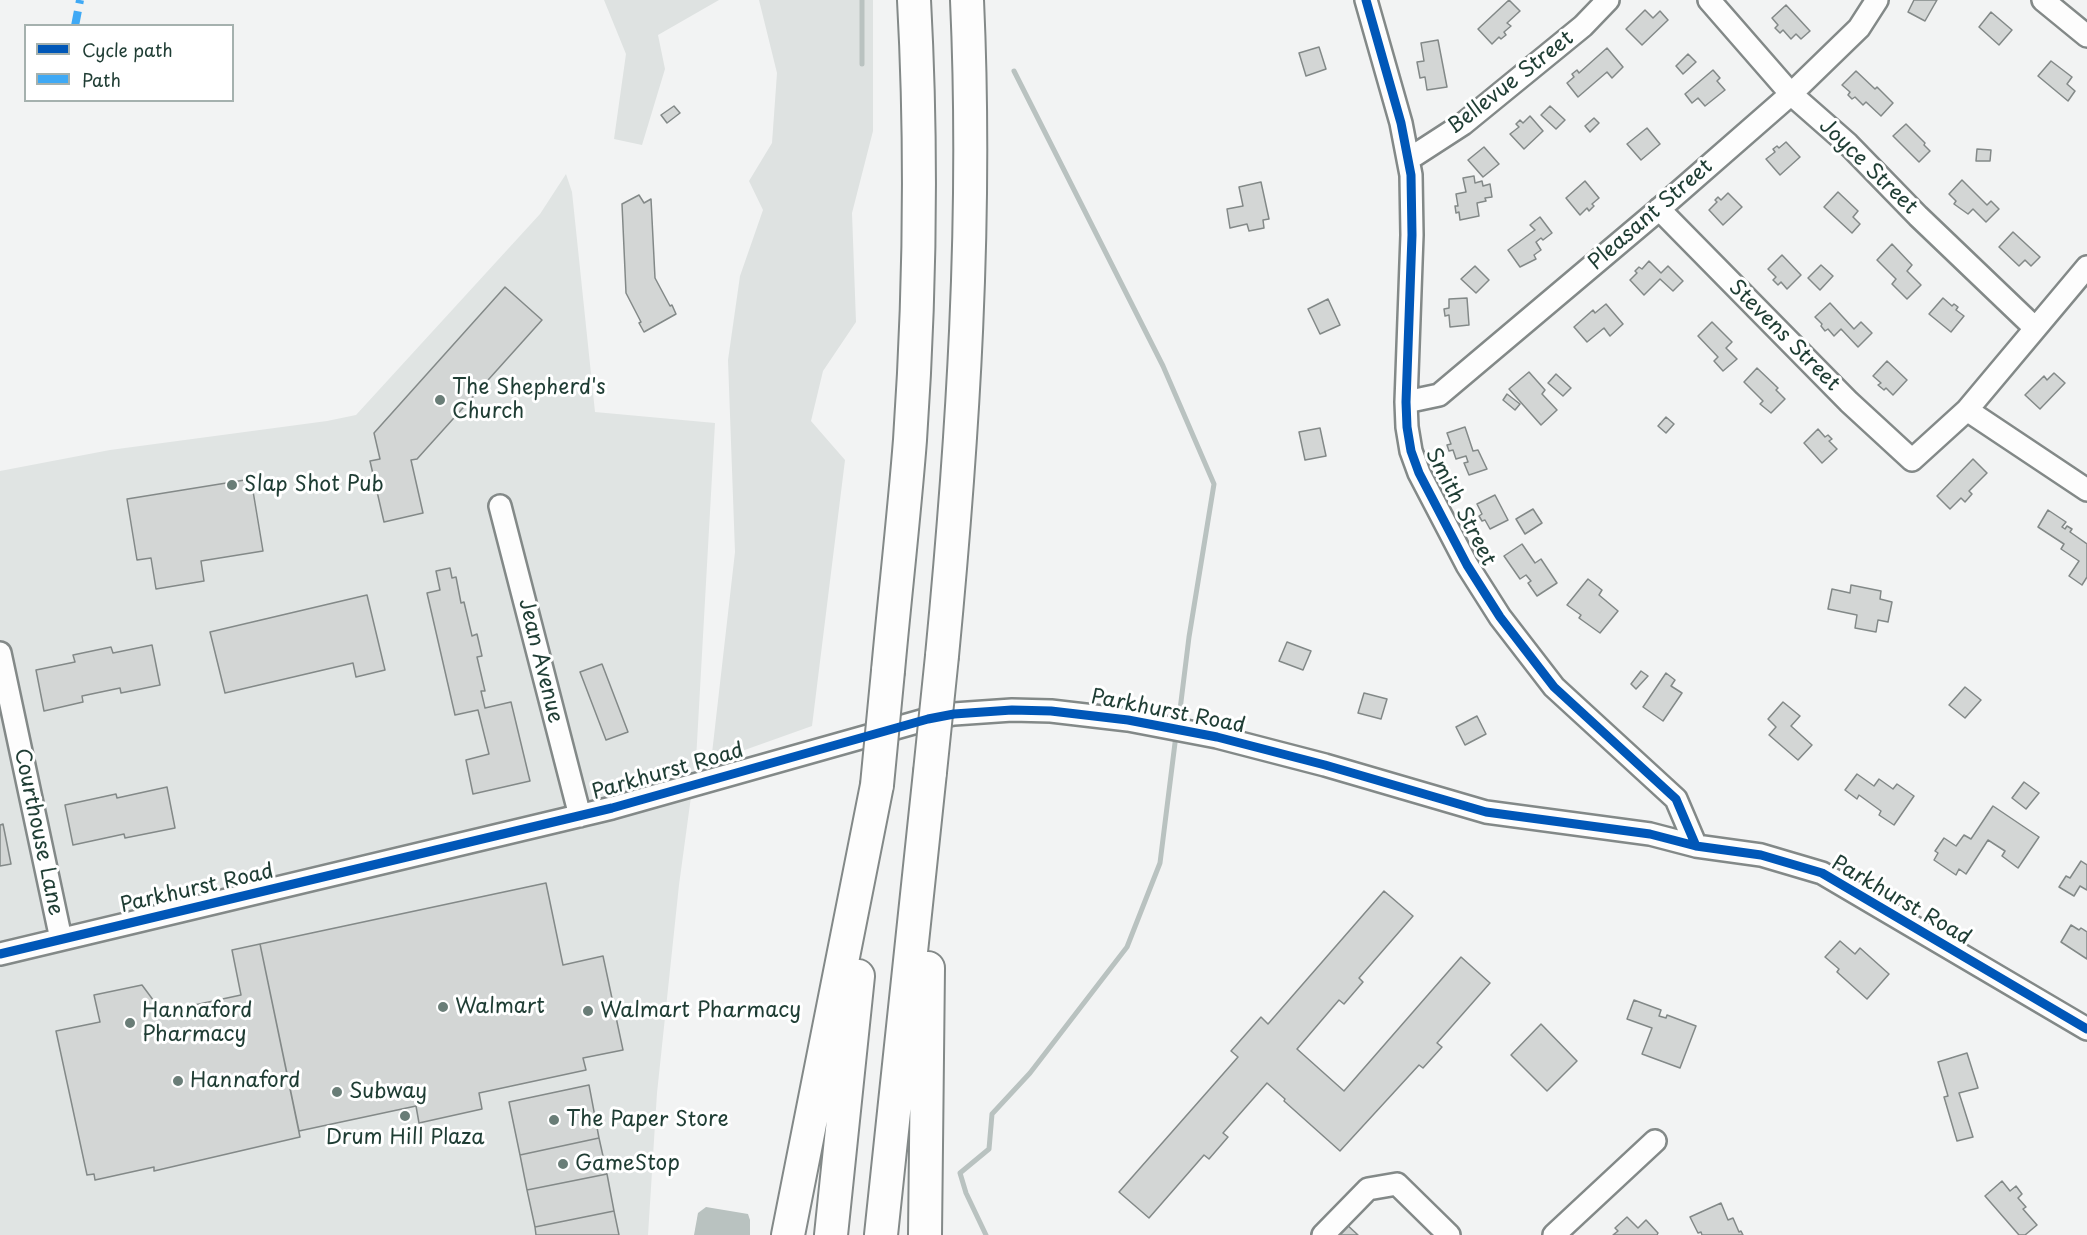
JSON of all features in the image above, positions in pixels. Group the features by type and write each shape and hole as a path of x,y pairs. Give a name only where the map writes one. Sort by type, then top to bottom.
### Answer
{"highway":[{"path":"831,1235 910,440 916,314 918,131 914,0"},
{"path":"881,1235 956,513 968,315 970,178 967,0"},
{"path":"925,1235 930,772"},
{"path":"788,1235 877,784"}],"street":[{"name":"Smith Street","path":"1366,0 1409,159 1412,235 1406,402 1411,451 1419,473 1467,565 1500,617 1554,687 1676,799 1696,846"},
{"name":"Bellevue Street","path":"1409,159 1463,124 1583,26 1608,0"},
{"name":"Joyce Street","path":"1709,0 1791,94 1848,144 1918,216 2034,327"},
{"name":"Pleasant Street","path":"1406,402 1439,395 1659,209 1791,94 1858,28 1877,0"},
{"path":"2043,0 2087,36"},
{"name":"Stevens Street","path":"1659,209 1849,402 1912,459 1966,410"},
{"path":"2087,267 1966,410 2087,490"},
{"name":"Jean Avenue","path":"500,506 580,816"},
{"name":"Courthouse Lane","path":"0,653 61,939"},
{"name":"Parkhurst Road","path":"0,954 580,816 906,725 954,714 1012,710 1051,711 1098,716 1217,737 1325,765 1486,812 1650,834 1696,846 1761,855 1822,873 2087,1029"},
{"path":"1554,1235 1655,1141"},
{"path":"1323,1235 1368,1189 1397,1184 1449,1235"}],"shaded area":[{"path":"604,0 719,0 658,35 665,69 642,145 614,139 626,54"},
{"path":"759,0 873,0 873,131 852,213 856,322 823,371 811,421 845,460 812,726 711,762 735,552 728,360 740,276 763,210 749,181 772,143 777,73"},
{"path":"566,174 572,192 595,412 715,423 696,760 679,885 657,1093 648,1235 0,1235 0,471 110,450 327,421 356,415 540,214"},
{"path":"706,1207 748,1214 750,1235 694,1235 698,1213"}],"building":[{"path":"1509,0 1520,11 1507,23 1511,26 1504,32 1506,35 1501,39 1499,37 1492,44 1478,29"},
{"path":"1914,0 1937,0 1925,21 1908,12"},
{"path":"1786,5 1810,31 1801,39 1796,34 1791,39 1783,30 1780,33 1775,28 1778,25 1772,18"},
{"path":"1645,10 1653,18 1660,11 1668,20 1642,45 1626,29"},
{"path":"1991,12 2012,30 1999,45 1979,27"},
{"path":"1438,40 1447,87 1427,90 1425,77 1420,78 1417,62 1424,61 1421,43"},
{"path":"1319,47 1326,69 1306,76 1299,53"},
{"path":"1607,48 1623,67 1612,78 1607,72 1578,97 1567,83 1574,77 1572,74 1577,70 1579,73"},
{"path":"1688,54 1696,62 1683,74 1676,66"},
{"path":"2051,61 2072,77 2067,84 2075,91 2068,101 2038,76"},
{"path":"1713,70 1720,78 1717,81 1725,90 1705,106 1698,98 1692,103 1685,94"},
{"path":"1856,71 1893,103 1881,116 1866,102 1863,105 1855,97 1852,99 1848,95 1850,92 1842,85"},
{"path":"674,106 680,113 667,123 661,115"},
{"path":"1550,106 1565,120 1556,129 1541,115"},
{"path":"1530,116 1543,131 1524,149 1510,134 1519,127 1516,124 1520,120 1523,123"},
{"path":"1594,118 1599,123 1590,132 1585,126"},
{"path":"1906,124 1930,151 1919,162 1893,136"},
{"path":"1647,128 1660,144 1641,160 1627,144"},
{"path":"1786,142 1800,157 1780,175 1766,159 1775,152 1773,149 1777,146 1779,148"},
{"path":"1484,147 1499,164 1483,177 1468,160"},
{"path":"1977,149 1991,150 1990,161 1976,161"},
{"path":"1474,176 1475,183 1482,181 1483,186 1490,184 1492,197 1477,203 1479,216 1460,220 1459,212 1456,213 1455,206 1458,206 1456,194 1466,192 1463,178"},
{"path":"1962,180 1987,205 1991,201 1999,209 1986,222 1973,209 1968,214 1954,204 1956,201 1949,194"},
{"path":"1585,181 1599,198 1592,204 1594,206 1589,211 1587,208 1580,215 1566,198"},
{"path":"1261,182 1269,219 1263,220 1264,228 1249,231 1247,224 1230,228 1227,209 1243,206 1239,187"},
{"path":"1838,192 1858,211 1853,217 1860,224 1852,233 1824,207"},
{"path":"1728,193 1742,207 1723,225 1709,210 1717,202 1715,200 1718,197 1721,200"},
{"path":"639,195 644,203 651,199 655,278 676,314 644,332 626,293 622,204"},
{"path":"1540,217 1552,233 1536,242 1541,250 1534,255 1536,259 1520,267 1508,250 1535,230 1530,225"},
{"path":"2013,232 2040,257 2031,266 2025,260 2019,266 1999,247"},
{"path":"1892,244 1912,265 1907,271 1921,285 1907,299 1892,284 1896,279 1877,260"},
{"path":"1782,255 1801,275 1787,289 1781,282 1778,285 1773,280 1776,277 1768,269"},
{"path":"1649,261 1661,273 1668,266 1683,281 1673,291 1660,279 1644,295 1630,280 1639,267 1642,269"},
{"path":"1821,265 1833,276 1820,290 1808,278"},
{"path":"1475,266 1489,280 1476,293 1461,279"},
{"path":"505,287 542,320 417,459 411,460 423,513 384,522 370,461 380,459 374,433"},
{"path":"1467,298 1469,325 1450,327 1449,315 1445,316 1444,309 1449,308 1449,299"},
{"path":"1943,298 1952,306 1954,304 1958,307 1956,310 1964,316 1951,332 1929,314"},
{"path":"1328,299 1340,325 1320,334 1308,309"},
{"path":"1830,303 1854,329 1861,322 1872,333 1858,347 1841,329 1834,336 1828,329 1825,331 1815,317"},
{"path":"1606,304 1623,324 1610,336 1604,328 1587,342 1574,327 1593,310 1595,313"},
{"path":"1712,322 1732,342 1726,348 1737,359 1723,371 1714,361 1718,357 1698,336"},
{"path":"1887,361 1907,380 1893,395 1886,388 1884,390 1878,385 1881,383 1873,376"},
{"path":"1757,368 1778,388 1776,390 1785,399 1771,413 1760,404 1763,401 1744,382"},
{"path":"1529,372 1545,390 1542,394 1557,410 1541,425 1509,389"},
{"path":"2054,373 2065,383 2040,409 2025,395 2044,376 2047,380"},
{"path":"1556,374 1571,388 1563,396 1548,383"},
{"path":"1507,394 1520,404 1515,410 1503,400"},
{"path":"1666,417 1674,424 1666,433 1658,426"},
{"path":"1465,427 1473,451 1478,450 1487,469 1469,475 1464,463 1468,462 1466,456 1456,459 1453,450 1449,451 1447,445 1451,444 1447,433"},
{"path":"1320,428 1326,456 1305,460 1299,432"},
{"path":"1818,429 1825,437 1828,435 1832,439 1829,441 1837,449 1822,463 1804,443"},
{"path":"1973,459 1987,473 1969,491 1972,494 1965,502 1961,498 1950,509 1937,496"},
{"path":"251,479 263,551 201,561 204,581 156,589 151,558 137,560 127,499"},
{"path":"1495,495 1508,520 1490,529 1485,520 1482,521 1479,516 1482,514 1477,504"},
{"path":"1533,509 1542,523 1525,534 1516,519"},
{"path":"2048,510 2066,522 2062,527 2065,529 2067,526 2072,529 2070,532 2087,544 2087,577 2082,585 2069,576 2079,561 2061,549 2064,544 2038,527"},
{"path":"1522,544 1535,563 1541,559 1557,583 1537,596 1528,583 1531,581 1526,575 1520,579 1504,556"},
{"path":"450,568 452,578 456,577 461,603 464,602 472,636 477,634 482,656 477,657 485,691 481,691 485,708 511,702 530,781 473,794 466,760 489,754 478,710 455,715 427,593 440,590 436,571"},
{"path":"1588,579 1602,590 1599,595 1618,611 1600,633 1579,618 1581,615 1567,605"},
{"path":"1851,585 1881,591 1880,599 1892,602 1888,622 1878,620 1876,632 1855,628 1857,615 1828,609 1832,589 1850,593"},
{"path":"367,595 385,670 356,677 353,663 225,693 210,632"},
{"path":"1287,642 1311,651 1303,670 1279,661"},
{"path":"152,645 160,685 121,693 120,688 82,696 83,702 44,711 36,670 75,662 73,655 111,647 113,653"},
{"path":"602,664 628,732 606,740 580,672"},
{"path":"1641,671 1648,676 1636,689 1631,684"},
{"path":"1666,673 1675,680 1671,686 1682,693 1663,721 1643,707"},
{"path":"1965,687 1981,700 1965,718 1949,705"},
{"path":"1364,693 1387,699 1381,719 1358,713"},
{"path":"1783,702 1800,716 1791,726 1812,745 1798,760 1769,735 1776,727 1768,719"},
{"path":"1477,716 1486,734 1465,745 1456,727"},
{"path":"1857,774 1874,786 1879,779 1893,789 1897,784 1914,796 1894,825 1879,815 1881,811 1859,795 1857,799 1845,790"},
{"path":"2024,782 2039,793 2026,809 2012,798"},
{"path":"167,787 175,828 125,838 124,834 73,845 65,805 116,794 117,798"},
{"path":"1993,806 2039,837 2018,868 2002,856 2005,851 1988,840 1966,874 1959,869 1956,875 1934,860 1938,853 1935,851 1944,838 1956,846 1964,835 1971,839"},
{"path":"3,824 11,864 0,866 0,825"},
{"path":"2081,861 2087,865 2087,890 2080,886 2074,896 2059,887 2066,876 2070,878"},
{"name":"Walmart","path":"546,883 563,965 603,956 623,1050 583,1058 586,1070 479,1093 482,1109 419,1123 416,1106 299,1131 260,944"},
{"path":"1384,891 1413,916 1359,978 1363,982 1344,1004 1339,1000 1297,1049 1344,1091 1461,957 1490,983 1437,1043 1442,1047 1423,1068 1419,1065 1340,1151 1267,1083 1223,1133 1228,1137 1209,1159 1204,1155 1149,1218 1119,1192 1238,1057 1231,1051 1261,1017 1268,1024"},
{"path":"2071,925 2087,932 2087,959 2061,942"},
{"path":"1840,941 1855,954 1860,948 1889,974 1867,999 1837,972 1839,969 1825,957"},
{"name":"Hannaford","path":"260,944 300,1137 154,1171 154,1167 95,1180 94,1174 87,1175 56,1031 100,1022 94,995 142,985 162,1012 241,995 232,950"},
{"path":"1634,1000 1661,1010 1659,1016 1666,1018 1667,1015 1696,1026 1680,1068 1642,1054 1652,1028 1627,1019"},
{"path":"1541,1024 1577,1061 1547,1091 1511,1055"},
{"path":"1967,1053 1978,1088 1959,1093 1973,1137 1957,1141 1944,1097 1948,1096 1938,1062"},
{"name":"The Paper Store","path":"589,1085 599,1138 520,1155 509,1102"},
{"name":"GameStop","path":"599,1138 607,1174 527,1190 520,1155"},
{"path":"607,1174 614,1211 535,1227 527,1190"},
{"path":"2002,1181 2010,1191 2016,1186 2022,1194 2018,1198 2026,1207 2023,1209 2037,1225 2025,1235 2019,1235 1985,1196"},
{"path":"1721,1203 1728,1220 1733,1218 1739,1232 1741,1231 1743,1235 1702,1235 1701,1232 1698,1233 1690,1217"},
{"path":"614,1211 619,1235 536,1235 535,1227"},
{"path":"1627,1217 1638,1228 1646,1220 1658,1233 1657,1235 1613,1235 1618,1231 1615,1228"},
{"path":"1344,1222 1358,1235 1332,1235"}],"waterway":[{"path":"862,0 862,64"},
{"path":"1014,71 1163,366 1214,484 1189,637 1178,726"},
{"path":"986,1235 966,1193 960,1173 989,1149 992,1114 1030,1073 1127,947 1160,863 1176,735"}],"marked path":[{"path":"75,24 80,0"}],"cycle path":[{"path":"1366,0 1401,123 1411,175 1412,235 1406,402 1411,451 1419,473 1467,565 1500,617 1554,687 1676,799 1696,846"},
{"path":"0,954 612,808 928,719 954,714 1012,710 1051,711 1128,720 1217,737 1325,765 1486,812 1650,834 1696,846 1761,855 1822,873 2087,1029"}],"place":[{"name":"The Shepherd's Church","path":"440,400"},
{"name":"Slap Shot Pub","path":"232,485"},
{"name":"Walmart","path":"443,1007"},
{"name":"Walmart Pharmacy","path":"588,1011"},
{"name":"Hannaford Pharmacy","path":"130,1023"},
{"name":"Hannaford","path":"178,1081"},
{"name":"Subway","path":"337,1092"},
{"name":"Drum Hill Plaza","path":"405,1116"},
{"name":"The Paper Store","path":"554,1120"},
{"name":"GameStop","path":"563,1164"}]}
